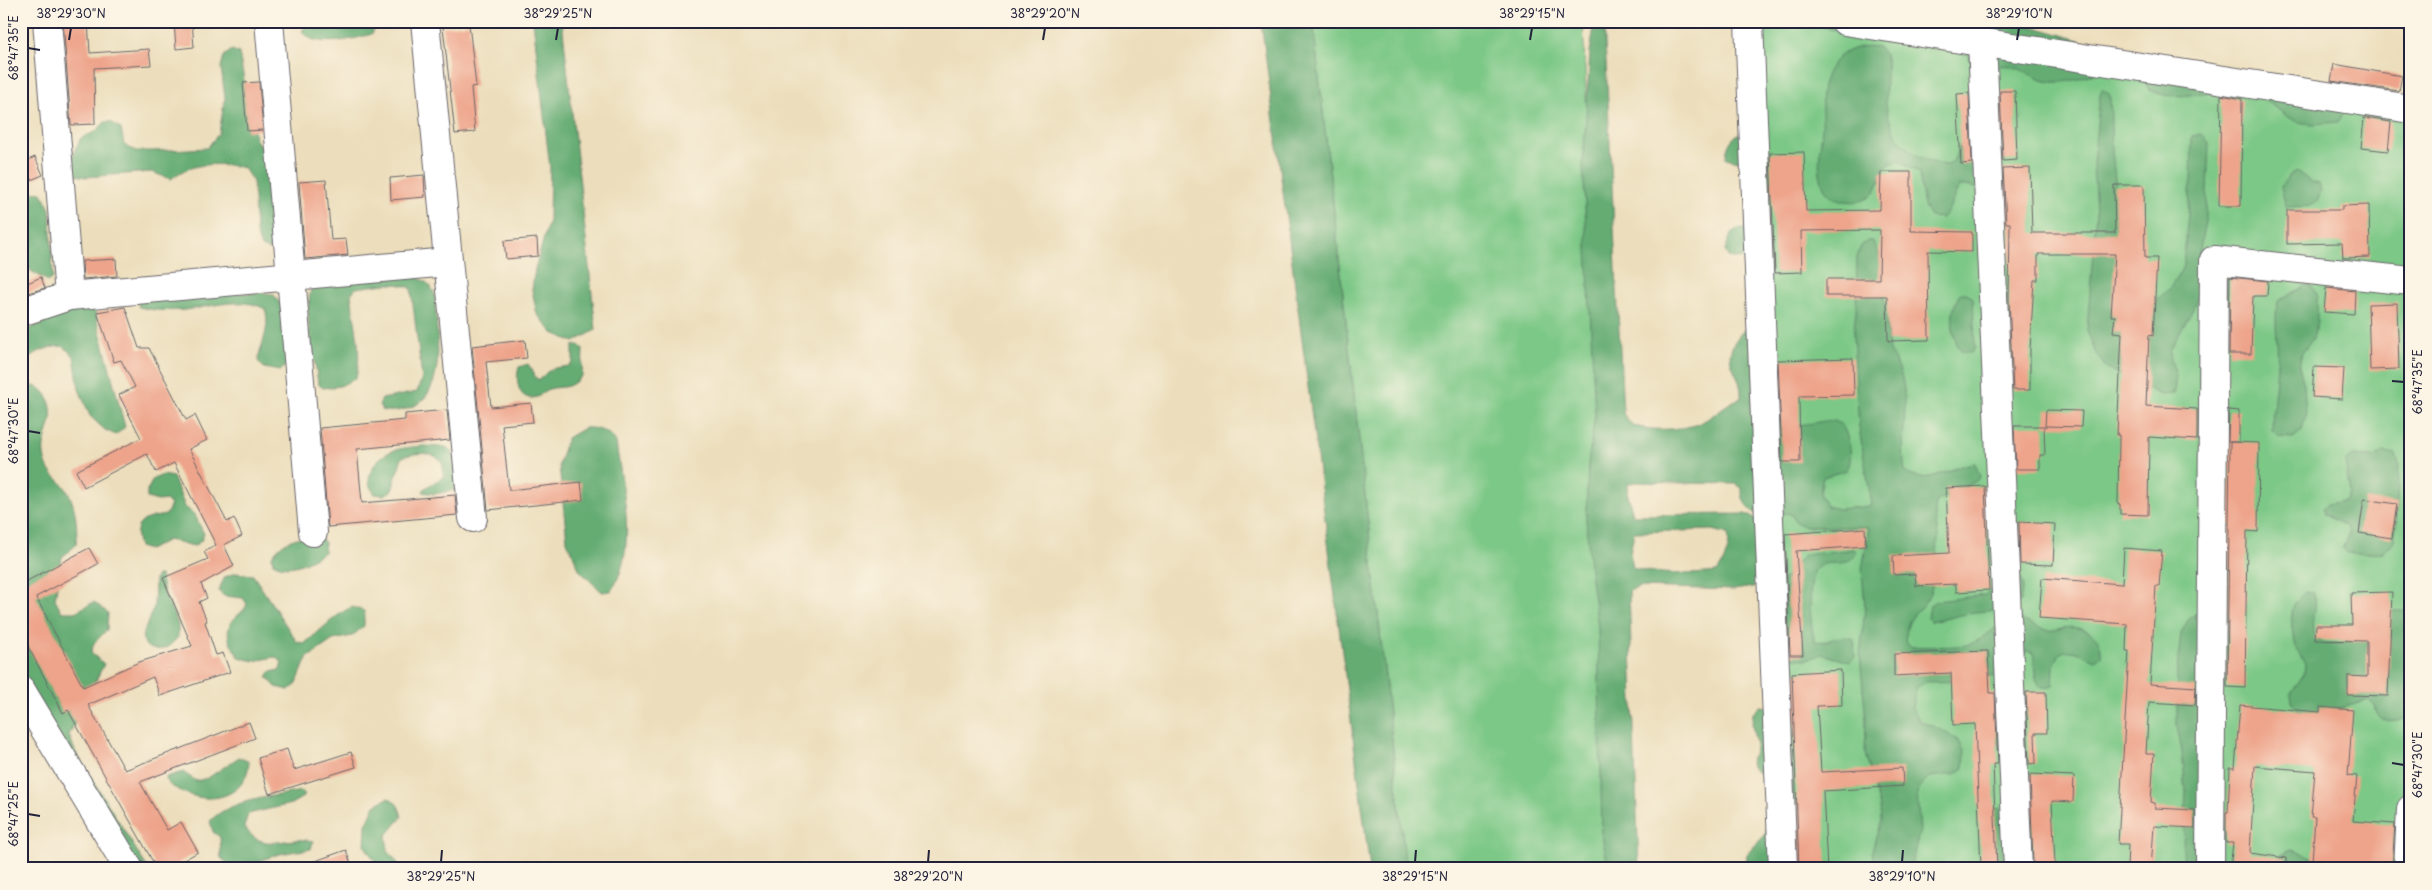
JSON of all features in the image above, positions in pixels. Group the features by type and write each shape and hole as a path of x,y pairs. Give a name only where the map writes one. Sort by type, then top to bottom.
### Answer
{"main road":[{"path":"46,21 69,296"},
{"path":"269,21 314,532"},
{"path":"425,21 473,518"},
{"path":"1749,21 1784,869"},
{"path":"1846,21 2411,109"},
{"path":"1982,42 2018,869"},
{"path":"2210,869 2214,260 2411,281"},
{"path":"21,312 69,296 448,262"},
{"path":"21,690 129,869"},
{"path":"2408,869 2411,809"}],"green space":[{"path":"312,21 373,21 375,26 372,34 326,42 309,38 303,33 303,29"},
{"path":"533,21 562,21 596,330 574,342 553,333 537,314 532,290 535,269 549,220 550,168"},
{"path":"1261,21 1313,21 1406,869 1370,869"},
{"path":"1313,21 1583,21 1619,869 1406,869"},
{"path":"1595,21 1604,21 1623,413 1629,422 1648,429 1687,427 1702,422 1730,403 1741,398 1738,379 1730,357 1731,349 1745,329 1756,328 1766,385 1773,411 1784,420 1796,424 1836,422 1843,428 1848,440 1850,462 1847,470 1823,477 1820,494 1826,506 1839,509 1872,506 1859,428 1853,335 1856,312 1857,257 1861,246 1867,241 1873,241 1880,257 1889,351 1897,365 1905,395 1903,456 1905,472 1922,478 1931,477 1975,463 1980,477 1976,481 1937,501 1935,515 1938,539 1933,582 1926,600 1907,627 1907,644 1912,647 1970,644 1981,639 2002,624 2014,620 2047,630 2070,627 2084,629 2099,641 2101,656 2095,660 2074,651 2060,653 2054,665 2053,686 2046,687 2038,683 2033,653 2026,651 2022,660 2002,748 1996,740 1994,721 2001,684 1994,676 1978,681 1925,682 1916,688 1912,708 1921,722 1940,729 1959,741 1965,753 1964,768 1955,774 1929,777 1919,787 1917,795 1920,830 1910,869 1875,869 1872,851 1881,820 1880,807 1865,754 1866,720 1860,656 1865,607 1862,570 1869,527 1804,527 1795,521 1791,514 1784,513 1776,520 1763,516 1747,506 1742,495 1742,488 1736,484 1634,482 1628,484 1627,491 1633,515 1745,514 1760,520 1762,579 1753,587 1734,590 1640,587 1629,591 1639,869 1614,869 1607,860 1602,837 1598,627 1591,580 1586,519 1588,464 1595,415 1583,164 1590,52","holes":["1713,530 1728,534 1727,554 1717,572 1675,574 1633,568 1630,553 1634,532"]},
{"path":"1749,21 1845,21 2411,109 2411,869 1783,869"},
{"path":"1822,21 2014,21 2073,38 2093,46 2105,55 2102,69 2066,82 2046,81 2010,66 1995,68 1979,190 1970,186 1960,186 1942,218 1930,217 1923,202 1919,173 1899,160 1884,167 1872,195 1861,201 1840,200 1829,194 1822,182 1819,167 1823,86 1830,68 1842,54 1858,47 1878,47 1886,56 1886,103 1892,127 1905,146 1914,153 1935,163 1948,165 1954,160 1979,99 1969,55 1947,49 1918,47 1904,40 1841,33 1823,26"},
{"path":"232,50 239,53 255,138 267,157 274,222 270,250 261,247 256,232 253,182 244,168 215,164 196,166 179,173 171,179 151,172 85,177 76,175 72,166 73,156 81,138 95,132 105,122 111,122 121,129 124,145 136,151 207,148 219,133 225,98 221,67 224,56"},
{"path":"2240,74 2262,80 2293,81 2340,93 2344,111 2338,122 2306,123 2288,117 2261,97 2245,90 2236,89 2172,96 2159,94 2149,89 2143,80 2148,76"},
{"path":"2102,89 2110,95 2112,150 2127,297 2151,305 2170,288 2183,267 2191,182 2192,136 2202,134 2209,143 2206,216 2197,266 2197,302 2170,350 2176,375 2174,394 2161,395 2107,369 2096,354 2087,331 2096,212 2093,163"},
{"path":"1740,133 1744,156 1739,161 1726,158 1730,143"},
{"path":"2296,171 2318,184 2321,192 2317,202 2309,206 2286,207 2281,187 2289,175"},
{"path":"30,192 42,193 50,209 53,278 48,281 31,271 21,251 21,194"},
{"path":"1740,228 1748,229 1747,255 1740,259 1728,257 1725,250 1731,234"},
{"path":"411,276 426,282 435,295 438,353 436,372 431,388 421,401 406,409 383,411 379,405 382,399 417,392 422,378 411,288 397,284 356,288 351,294 359,357 356,378 340,386 323,388 318,384 308,318 308,306 313,284"},
{"path":"2306,285 2312,286 2317,297 2317,322 2313,339 2302,353 2299,366 2304,385 2306,415 2302,431 2293,438 2279,437 2272,430 2277,356 2276,317 2278,301"},
{"path":"1961,293 1967,293 1973,298 1975,348 1971,353 1962,352 1953,331 1954,306"},
{"path":"174,294 273,294 281,305 287,365 280,371 264,368 258,361 267,323 265,309 247,303 237,303 185,310 162,310 139,307 137,300"},
{"path":"85,306 94,308 125,427 116,435 105,430 90,416 79,389 74,356 63,346 40,351 21,365 21,332"},
{"path":"579,345 583,349 582,376 577,381 568,386 546,390 537,397 526,397 522,394 517,378 519,367 528,364 535,377 539,380 547,372 555,368 569,366 573,362 573,346"},
{"path":"21,384 39,388 47,396 52,413 45,440 44,455 49,470 64,486 74,507 77,530 76,545 62,557 55,599 62,612 75,612 94,602 108,613 107,630 94,643 91,653 104,664 69,735 75,751 148,869 127,869 21,678"},
{"path":"584,428 602,431 610,435 616,442 624,498 626,538 620,574 611,591 602,592 580,571 567,541 559,465 567,438"},
{"path":"423,446 446,447 453,452 457,482 455,490 434,494 423,492 425,488 443,477 443,468 437,457 417,454 402,457 392,490 385,495 375,494 370,486 369,478 375,464 380,459 392,451"},
{"path":"2384,453 2396,455 2399,463 2395,541 2383,552 2346,553 2342,549 2349,533 2346,526 2324,515 2323,508 2327,504 2346,501 2350,493 2345,462 2352,456 2374,457"},
{"path":"163,475 173,477 185,507 195,515 204,534 201,541 194,546 168,540 149,550 139,547 137,538 138,526 146,520 166,515 171,505 166,500 158,501 147,498 147,491 153,479"},
{"path":"318,536 325,542 324,552 300,565 286,567 273,563 272,556 287,542 298,538"},
{"path":"2010,538 2023,586 2020,602 2013,609 1974,612 1931,622 1928,619 1930,605 1937,601 1985,595 1993,588"},
{"path":"1854,549 1856,552 1855,556 1848,561 1830,563 1819,566 1816,569 1811,583 1810,604 1815,641 1844,637 1854,640 1855,657 1850,662 1822,654 1817,657 1801,659 1780,654 1777,588 1804,555"},
{"path":"235,573 253,575 297,642 305,643 333,619 352,607 364,611 364,626 352,636 333,640 307,658 296,685 289,690 276,687 267,677 270,672 280,670 282,662 275,657 255,661 240,658 229,639 230,624 247,604 243,598 224,596 218,591 225,577"},
{"path":"157,575 160,575 165,595 178,624 178,637 164,649 155,650 146,646 142,637 154,606 155,579"},
{"path":"2304,592 2314,593 2313,632 2318,640 2327,644 2336,644 2351,639 2363,630 2381,611 2407,611 2411,615 2411,713 2400,720 2384,720 2377,712 2375,705 2368,700 2316,716 2301,713 2292,702 2291,693 2304,674 2305,664 2293,636 2292,612 2294,605"},
{"path":"2196,614 2204,614 2203,869 2184,869 2183,845 2186,792 2177,726 2177,671 2181,633 2188,620"},
{"path":"1760,706 1771,707 1766,773 1757,772 1752,767 1751,762 1756,744 1752,725 1753,713"},
{"path":"239,757 249,762 247,774 241,784 223,796 201,798 190,795 167,782 166,777 183,772 196,781 208,778"},
{"path":"301,791 304,793 303,797 291,804 248,814 244,827 259,840 267,842 313,841 311,849 276,855 241,867 234,866 221,858 220,837 213,832 210,821 240,803"},
{"path":"388,798 396,803 402,817 386,836 388,850 402,869 380,869 365,846 366,825 375,805"},
{"path":"1998,808 2002,809 2009,869 1993,869 1990,811"},
{"path":"1768,822 1792,869 1746,869 1747,854 1766,834"},
{"path":"2292,850 2352,869 2277,869 2280,856"}],"building":[{"path":"63,21 88,21 90,53 149,49 151,65 94,68 95,124 71,125"},
{"path":"174,21 192,21 194,47 176,49"},
{"path":"469,24 476,86 471,87 475,132 455,134 443,27"},
{"path":"2334,64 2402,76 2399,91 2331,81"},
{"path":"259,82 263,130 247,131 243,83"},
{"path":"2000,91 2015,91 2017,160 2003,161"},
{"path":"1969,93 1972,163 1961,164 1957,94"},
{"path":"2221,95 2242,99 2241,206 2219,206"},
{"path":"2364,118 2391,122 2388,151 2361,148"},
{"path":"1804,152 1806,211 1880,210 1881,172 1911,172 1911,231 1972,232 1972,252 1928,251 1929,340 1888,341 1887,296 1826,296 1826,279 1879,279 1880,230 1801,231 1802,272 1775,273 1770,153"},
{"path":"35,157 43,175 21,184 21,163"},
{"path":"2030,168 2032,233 2115,233 2114,185 2144,185 2145,258 2157,258 2153,336 2149,335 2146,406 2197,409 2197,440 2149,437 2148,515 2120,514 2120,504 2118,504 2119,435 2117,435 2122,333 2113,332 2115,316 2111,316 2115,254 2038,254 2038,280 2034,280 2030,390 2013,390 2009,299 2010,223 2006,223 2003,169"},
{"path":"424,175 425,197 391,200 390,178"},
{"path":"326,180 331,240 346,239 348,255 305,259 299,182"},
{"path":"2369,205 2370,257 2343,258 2342,243 2287,244 2287,210 2342,210 2342,206"},
{"path":"537,238 538,256 506,259 504,241"},
{"path":"116,259 117,276 83,279 82,261"},
{"path":"41,277 45,288 21,295 21,286"},
{"path":"2230,277 2268,281 2267,296 2253,296 2251,354 2229,354"},
{"path":"2326,288 2355,291 2354,314 2324,312"},
{"path":"2397,303 2399,369 2370,370 2368,304"},
{"path":"125,307 139,348 149,348 186,420 195,415 207,440 189,449 227,522 234,518 242,536 224,545 234,566 201,584 207,598 199,602 207,621 205,622 216,655 223,653 230,672 160,696 153,677 88,705 125,770 249,722 255,738 140,782 167,830 181,822 198,852 168,869 157,869 68,710 63,713 21,633 21,570 27,581 89,548 98,564 36,597 83,687 139,662 192,646 163,578 208,559 204,552 216,545 174,463 156,472 147,454 84,487 76,471 141,438 119,395 135,387 121,360 114,362 97,312"},
{"path":"525,340 527,358 486,362 491,407 531,403 533,422 502,425 509,490 581,482 583,500 488,510 472,346"},
{"path":"1853,358 1854,395 1799,396 1800,462 1782,462 1778,360"},
{"path":"2314,367 2344,368 2342,399 2312,397"},
{"path":"447,410 450,440 357,449 362,503 455,495 457,515 328,527 320,428 405,420 405,414"},
{"path":"2046,410 2082,411 2081,427 2045,426"},
{"path":"2229,410 2239,411 2239,442 2228,442"},
{"path":"2014,426 2044,426 2045,455 2040,455 2040,469 2016,469"},
{"path":"2230,442 2259,443 2258,532 2247,531 2245,688 2227,687"},
{"path":"1985,486 1989,590 1956,592 1956,584 1916,586 1915,574 1894,575 1893,556 1949,553 1946,488"},
{"path":"2364,499 2397,504 2392,538 2359,533"},
{"path":"2019,522 2055,524 2053,565 2020,564"},
{"path":"1865,528 1866,546 1796,551 1803,655 1790,655 1785,534"},
{"path":"2124,548 2162,551 2159,586 2156,586 2150,684 2196,687 2195,705 2149,702 2146,754 2154,754 2151,802 2155,803 2155,808 2195,810 2195,828 2154,826 2151,869 2127,869 2128,844 2118,844 2129,651 2126,651 2127,624 2039,618 2042,578 2122,584"},
{"path":"2392,592 2388,696 2348,695 2348,676 2367,677 2367,641 2315,640 2316,625 2352,625 2351,593"},
{"path":"1988,651 1990,693 1995,693 1998,764 1993,764 1997,869 1981,869 1975,724 1953,725 1951,673 1894,676 1894,654"},
{"path":"1841,670 1842,705 1817,706 1821,772 1902,768 1903,786 1823,791 1827,869 1799,869 1792,673"},
{"path":"2026,692 2046,692 2047,733 2035,733 2036,763 2029,764"},
{"path":"2240,705 2320,712 2320,707 2353,710 2348,775 2357,776 2353,821 2395,824 2392,869 2312,862 2315,817 2311,817 2315,771 2255,766 2250,853 2286,858 2286,869 2230,869 2233,843 2226,843 2226,812 2228,812 2230,768 2235,768"},
{"path":"287,749 294,770 351,752 356,767 269,794 258,758"},
{"path":"2030,774 2074,776 2073,802 2052,801 2055,864 2033,866"},
{"path":"346,850 353,869 301,869 301,866"}]}
